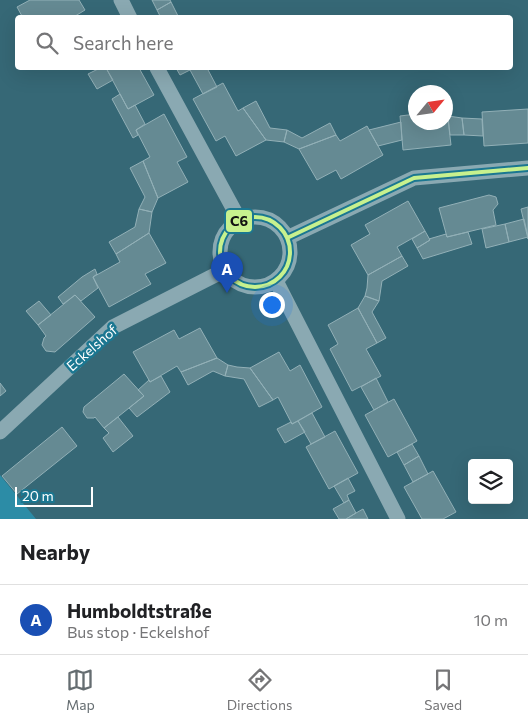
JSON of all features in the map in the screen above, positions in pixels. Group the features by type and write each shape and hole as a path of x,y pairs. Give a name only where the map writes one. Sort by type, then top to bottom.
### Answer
{"street":[{"path":"121,0 128,15"},
{"path":"158,70 240,221"},
{"path":"287,238 414,178 528,168"},
{"path":"250,218 262,218 272,222 281,229 287,238 290,250 289,261 284,272 276,281 266,286 254,287 243,285 233,279 225,270 221,260 222,243 230,228 240,221 250,218"},
{"name":"Eckelshof","path":"0,432 113,327 225,270"},
{"path":"276,281 398,519"}],"shaded area":[{"path":"0,475 36,519 0,519"}],"building":[{"path":"30,0 79,0 85,10 77,15 21,15 17,7"},
{"path":"152,0 170,0 171,2 157,10"},
{"path":"171,2 178,15 160,15 157,10"},
{"path":"96,70 107,70 113,80 97,89 88,74"},
{"path":"107,70 140,70 154,95 128,109"},
{"path":"177,70 190,70 180,75"},
{"path":"190,70 208,70 217,87 203,94"},
{"path":"223,83 238,111 243,108 266,140 236,156 225,136 216,141 193,99"},
{"path":"120,94 128,109 135,105 145,124 136,130 138,135 133,138 112,99"},
{"path":"256,101 270,128 287,130 284,142 266,140 243,108"},
{"path":"528,109 528,143 484,146 482,112"},
{"path":"164,114 187,157 177,162 188,182 158,198 143,161 150,157 136,130"},
{"path":"408,115 408,130 449,130 451,145 403,150 400,116"},
{"path":"453,117 462,118 464,135 450,135 449,130 453,130"},
{"path":"462,118 482,119 483,136 464,135"},
{"path":"401,122 402,140 378,146 369,130"},
{"path":"330,123 336,135 299,149 284,142 287,130 302,138"},
{"path":"367,126 383,155 341,179 336,170 317,180 299,149 336,135 340,141"},
{"path":"143,161 158,198 152,212 139,209 145,197 130,168"},
{"path":"489,195 496,197 498,204 493,210 496,225 447,237 439,208"},
{"path":"408,201 425,231 397,247 402,256 368,275 351,245 370,234 365,225"},
{"path":"528,207 528,239 521,209"},
{"path":"139,209 152,212 149,233 116,254 109,242 135,227"},
{"path":"524,219 528,237 509,242 505,224"},
{"path":"505,224 509,242 486,248 482,229"},
{"path":"425,231 430,240 417,248 412,239"},
{"path":"468,232 472,244 423,259 417,248 429,239 446,234 447,237"},
{"path":"149,233 166,263 145,274 151,284 109,307 93,277 120,262 116,254"},
{"path":"402,256 408,266 382,281 379,301 365,296 368,275"},
{"path":"95,269 97,274 93,277 98,288 81,301 75,295 63,304 58,297"},
{"path":"75,295 95,317 55,352 46,351 42,345 46,336 38,325"},
{"path":"365,296 379,301 372,312 386,338 377,343 358,308"},
{"path":"39,301 51,315 38,325 26,311"},
{"path":"358,308 377,343 366,349 381,376 352,391 330,349 338,344 328,325"},
{"path":"200,328 217,358 181,372 177,366 150,382 133,352 174,330 179,339"},
{"path":"279,352 290,371 300,365 322,407 292,424 278,397 273,400 250,368"},
{"path":"217,358 228,365 225,376 213,371 188,385 181,372"},
{"path":"228,365 250,368 273,400 259,407 244,379 225,376"},
{"path":"124,374 144,396 104,428 95,417 87,418 83,412 84,407"},
{"path":"161,376 170,392 137,417 129,408 144,396 138,390 149,380 150,382"},
{"path":"376,378 388,402 374,410 361,387"},
{"path":"0,383 6,391 0,396"},
{"path":"394,399 417,441 388,457 365,415"},
{"path":"312,413 325,437 311,444 298,421"},
{"path":"118,417 133,436 113,452 103,438 109,433 104,428"},
{"path":"298,421 305,432 285,443 277,429 291,422 292,424"},
{"path":"62,427 77,446 17,494 2,476"},
{"path":"335,431 358,473 329,489 306,447"},
{"path":"412,444 419,456 404,465 397,452"},
{"path":"419,456 428,474 413,482 404,465"},
{"path":"433,471 456,512 443,519 422,519 404,487"},
{"path":"348,478 355,491 347,495 349,500 344,503 334,486"},
{"path":"349,500 356,513 346,519 339,519 333,509"},
{"path":"363,509 368,519 346,519 356,513"}],"transit line":[{"name":"C6","path":"287,238 414,178 528,168"},
{"name":"C6","path":"255,217 274,223 284,233 290,252 284,271 274,281 255,287 236,281 226,271 220,252 226,233 236,223 255,217"}],"place":[{"name":"Humboldtstraße","path":"227,293"}]}
